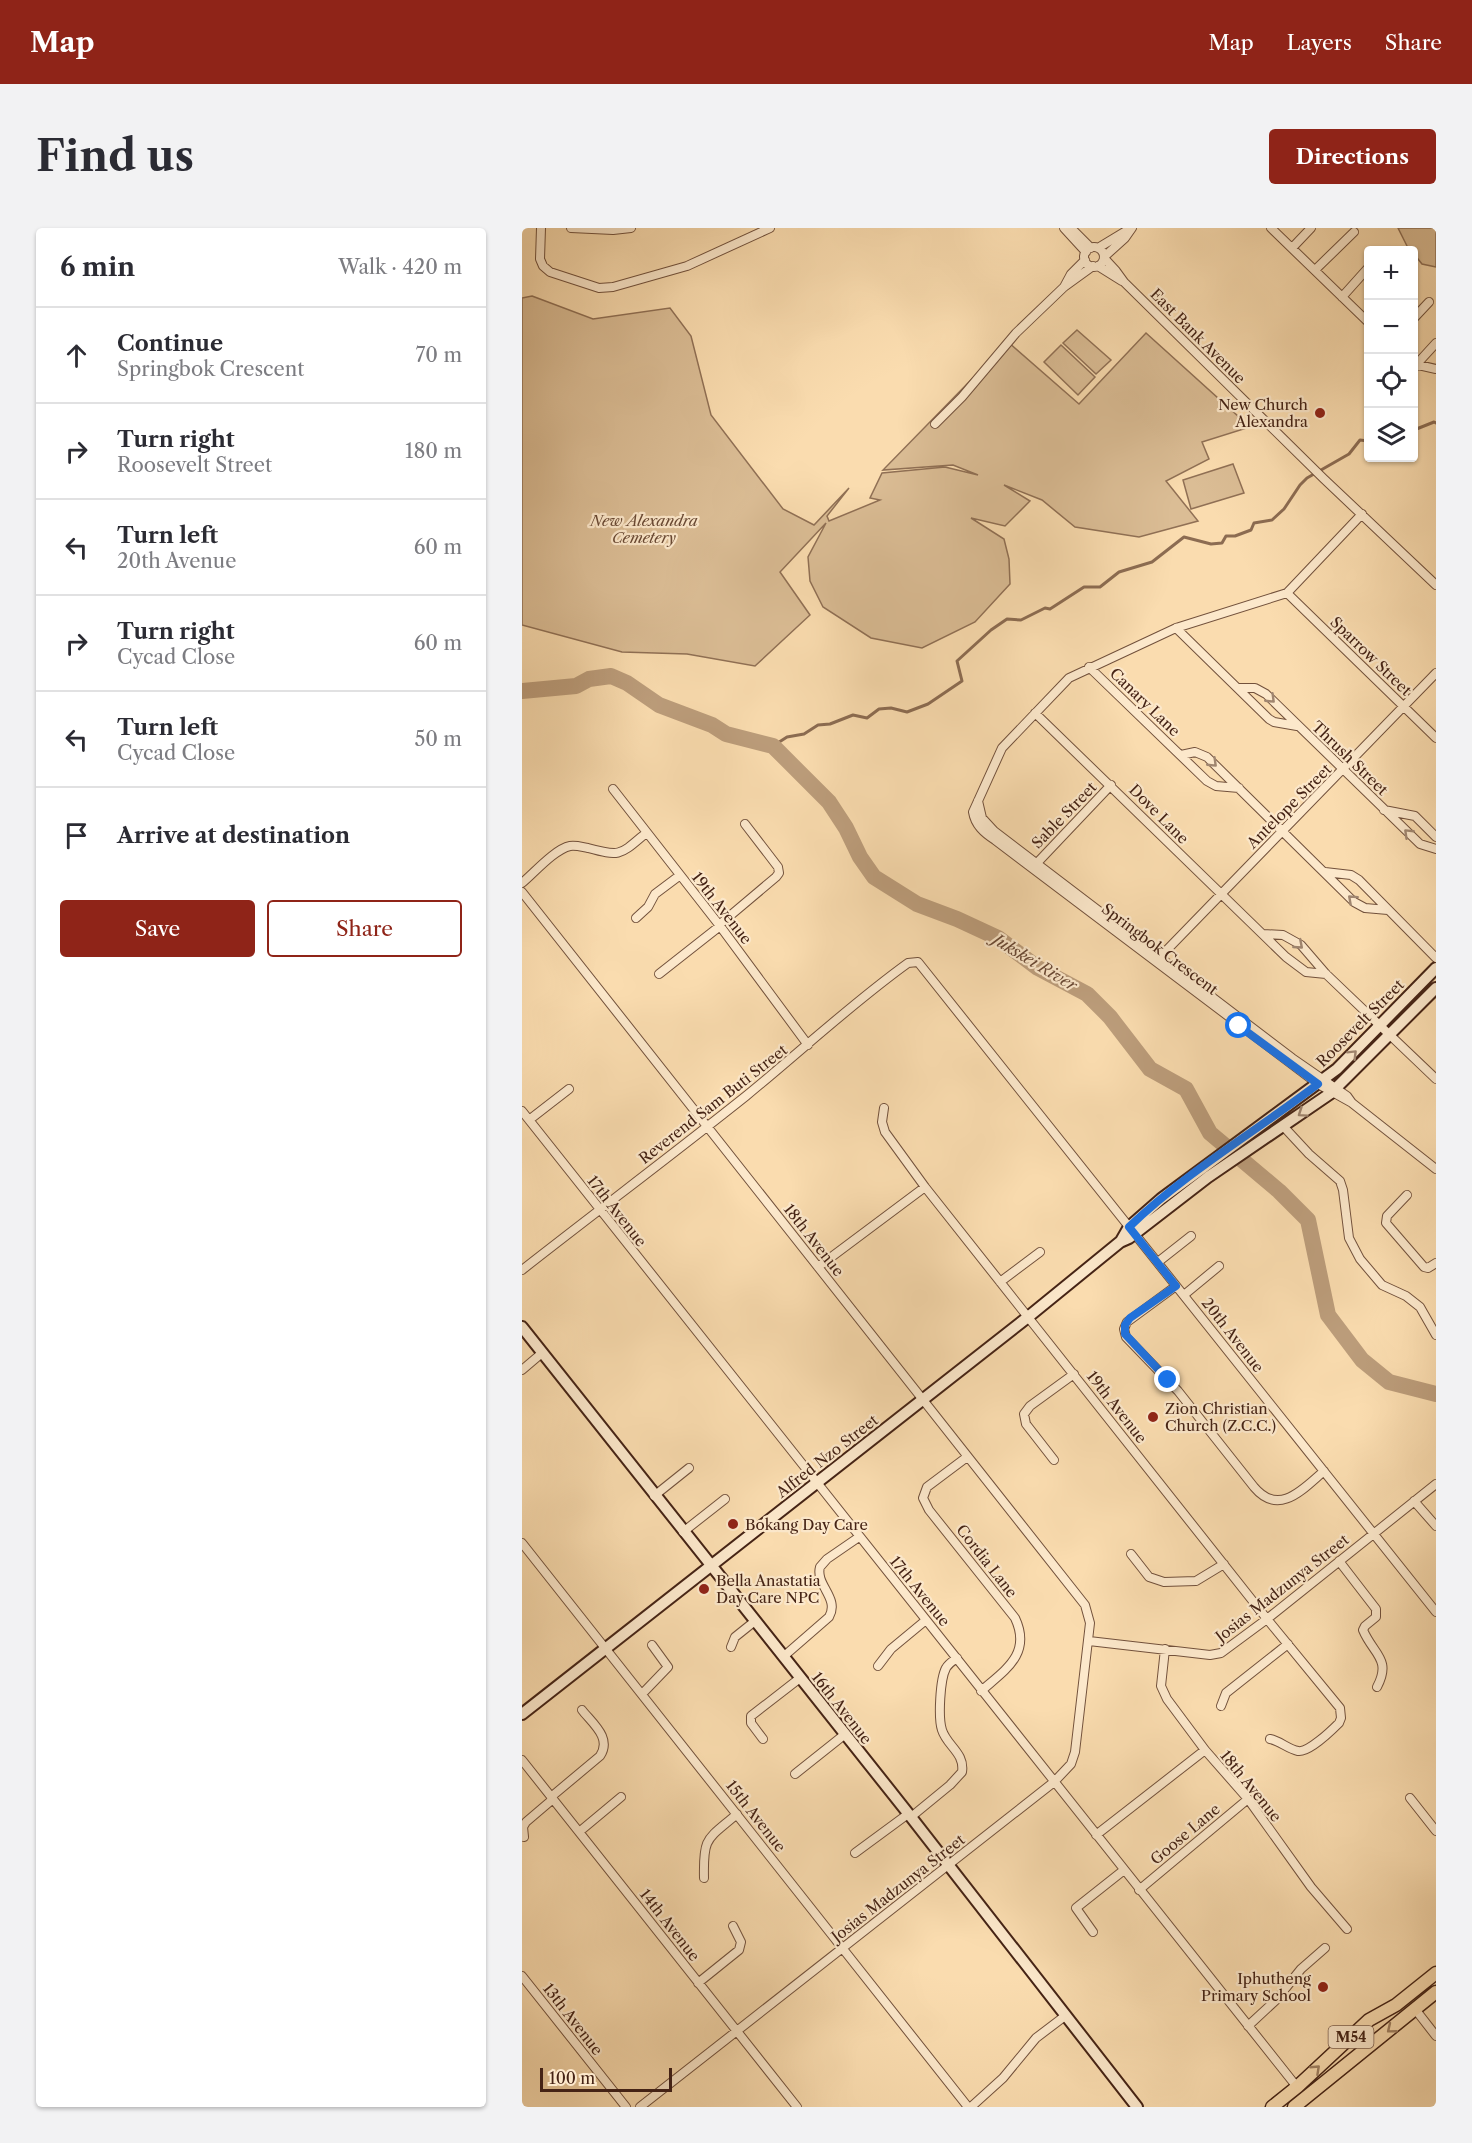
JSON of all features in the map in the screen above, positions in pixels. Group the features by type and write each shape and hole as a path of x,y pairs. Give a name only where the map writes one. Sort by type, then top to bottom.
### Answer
{"main road":[{"name":"M54","path":"1272,2107 1297,2087 1369,2020 1396,2005 1436,1973"},
{"name":"M54","path":"1294,2107 1436,1992"}],"street":[{"path":"541,228 540,258 543,266 550,272 599,288 613,287 687,266 770,228"},
{"path":"572,228 613,230 631,228"},
{"path":"1064,228 1090,252"},
{"path":"1071,228 1090,252"},
{"path":"1064,287 1071,274 1090,252 1131,228"},
{"path":"934,424 962,397 1016,333 1064,287 1096,266 1125,238 1131,228"},
{"path":"1271,228 1364,316"},
{"path":"1292,248 1311,228"},
{"path":"1315,270 1354,232"},
{"name":"East Bank Avenue","path":"1090,252 1104,257 1124,282 1324,479 1436,585"},
{"name":"East Bank Avenue","path":"1090,252 1096,266 1124,282"},
{"path":"1342,297 1364,272"},
{"path":"1418,313 1429,302"},
{"path":"1418,361 1436,343"},
{"path":"1418,366 1436,369"},
{"path":"978,801 1002,748 1070,678 1176,628 1287,593 1362,514"},
{"name":"Sparrow Street","path":"1287,593 1436,738"},
{"name":"Thrush Street","path":"1176,628 1272,721 1297,726"},
{"name":"Canary Lane","path":"1089,668 1212,784 1239,788"},
{"name":"Antelope Street","path":"1160,957 1436,673"},
{"name":"Thrush Street","path":"1238,688 1249,687 1261,690 1420,844 1436,849"},
{"name":"Dove Lane","path":"1035,713 1302,970 1326,974"},
{"name":"Canary Lane","path":"1181,755 1195,752 1204,754 1358,906 1388,910"},
{"name":"Sable Street","path":"1037,863 1111,785"},
{"name":"19th Avenue","path":"613,789 720,926 808,1045"},
{"name":"Springbok Crescent","path":"978,801 980,813 987,825 1321,1082"},
{"name":"Springbok Crescent","path":"978,801 973,812 974,820 989,836 1321,1082 1347,1096 1436,1169"},
{"name":"Thrush Street","path":"1384,810 1415,816 1436,837"},
{"path":"659,974 720,926 779,873 778,867 745,824"},
{"path":"522,883 567,846 578,846 614,854 625,850 646,833"},
{"path":"1324,872 1355,878 1436,958"},
{"path":"636,918 648,907 655,894 680,876"},
{"name":"18th Avenue","path":"522,892 1085,1605"},
{"name":"Dove Lane","path":"1263,934 1283,935 1295,940 1326,974 1436,1079"},
{"name":"Reverend Sam Buti Street","path":"522,1270 708,1126 808,1045 851,1005 910,962 920,963"},
{"name":"20th Avenue","path":"920,963 1436,1612"},
{"name":"Roosevelt Street","path":"1132,1230 1149,1208 1261,1134 1350,1058 1436,968"},
{"name":"Roosevelt Street","path":"1261,1134 1283,1126 1334,1090 1436,988"},
{"path":"529,1120 569,1089"},
{"name":"19th Avenue","path":"884,1108 882,1122 885,1132 925,1187 1340,1708 1341,1718 1337,1725 1304,1751 1297,1751 1282,1742 1270,1739"},
{"name":"17th Avenue","path":"522,1111 1297,2087"},
{"path":"1283,1126 1309,1154 1340,1181 1348,1238 1359,1259 1382,1285 1406,1296 1420,1307 1436,1335"},
{"path":"818,1267 925,1187"},
{"path":"1407,1195 1387,1216 1386,1223 1424,1267 1428,1268 1436,1263"},
{"name":"Alfred Nzo Street","path":"522,1714 1028,1317 1132,1230"},
{"path":"1158,1262 1191,1236"},
{"path":"1000,1281 1040,1252"},
{"path":"1184,1295 1219,1266"},
{"path":"1176,1286 1127,1322 1124,1329 1126,1337 1178,1391 1254,1487 1264,1496 1281,1500 1292,1497 1324,1471"},
{"name":"16th Avenue","path":"522,1328 910,1816 1065,2016 1072,2021 1137,2107"},
{"path":"522,1370 542,1353"},
{"path":"1054,1460 1028,1426 1024,1414 1030,1406 1074,1374"},
{"name":"Cordia Lane","path":"967,1457 927,1487 923,1498 928,1510 1014,1618 1020,1631 1020,1646 1014,1662 981,1691"},
{"path":"654,1496 689,1468"},
{"name":"Josias Madzunya Street","path":"1089,1641 1217,1654 1267,1619 1436,1484"},
{"path":"683,1532 725,1499"},
{"path":"1414,1502 1436,1526"},
{"path":"783,1657 829,1617 832,1604 820,1578 820,1567 827,1559 859,1537"},
{"name":"15th Avenue","path":"522,1542 970,2107"},
{"path":"1131,1554 1149,1577 1164,1582 1196,1581 1224,1564"},
{"path":"1339,1562 1376,1609 1376,1617 1363,1630 1383,1666 1383,1675 1377,1687"},
{"name":"Josias Madzunya Street","path":"640,2107 948,1867 1054,1782 1071,1764 1075,1755 1089,1641 1090,1623 1085,1605"},
{"path":"879,1666 886,1654 926,1620"},
{"path":"730,1647 735,1637 755,1621"},
{"path":"1221,1706 1226,1693 1288,1644"},
{"path":"642,1694 668,1667 652,1645"},
{"name":"18th Avenue","path":"1165,1649 1162,1690 1204,1750 1248,1799 1311,1887 1347,1929"},
{"path":"855,1853 910,1816 956,1780 962,1772 962,1760 945,1736 941,1721 944,1673 949,1664 957,1658"},
{"path":"763,1739 752,1723 751,1716 800,1678"},
{"path":"524,1837 523,1827 526,1822 604,1750 604,1739 582,1710"},
{"path":"795,1774 844,1735"},
{"path":"1096,1835 1204,1750"},
{"name":"14th Avenue","path":"522,1760 797,2107"},
{"path":"579,1832 621,1797"},
{"path":"1410,1798 1436,1831"},
{"name":"Goose Lane","path":"1139,1890 1248,1799"},
{"path":"704,1878 706,1844 737,1814"},
{"path":"1093,1932 1077,1908 1124,1870"},
{"path":"698,1983 739,1950 741,1939 733,1926"},
{"path":"1248,2026 1276,2000 1300,1969 1325,1948"},
{"name":"13th Avenue","path":"522,1976 626,2107"},
{"path":"1415,2009 1436,2036"},
{"path":"970,2107 1003,2078 1036,2038 1065,2016"}],"green space":[{"path":"1398,228 1436,228 1436,267 1422,264 1418,259 1418,246 1407,246"},
{"name":"New Alexandra Cemetery","path":"532,296 593,319 670,308 691,336 711,415 783,509 814,525 849,488 827,516 829,521 880,500 870,498 882,473 945,467 978,475 953,465 883,470 1008,342 1079,404 1146,333 1250,427 1202,442 1209,459 1166,481 1198,521 1139,537 1075,527 1042,500 1004,485 1030,501 1005,526 971,518 1004,539 1009,559 1010,584 975,622 922,648 871,638 823,607 810,581 808,557 826,523 780,572 810,615 755,666 687,654 622,652 522,625 522,298"},
{"path":"1077,330 1111,360 1096,374 1063,343"},
{"path":"1061,345 1095,377 1078,395 1044,362"},
{"path":"1233,464 1244,493 1191,509 1183,480"}],"waterway":[{"path":"1418,428 1436,423"},
{"path":"773,746 787,737 804,734 818,725 830,724 853,715 867,718 879,709 891,708 907,712 928,704 962,681 957,661 991,630 1007,619 1021,620 1045,608 1050,609 1084,587 1100,587 1119,572 1152,562 1184,537 1211,544 1222,543 1226,536 1235,536 1251,530 1254,523 1272,520 1284,509 1307,478 1349,454 1360,440 1364,440"},
{"name":"Jukskei River","path":"522,691 576,686 589,679 611,676 627,683 659,705 712,725 726,734 773,746 829,802 874,877 917,904 998,938 1038,968 1087,994 1110,1017 1150,1069 1186,1089 1210,1133 1279,1191 1308,1220 1328,1315 1362,1360 1389,1382 1436,1394"}],"place":[{"name":"New Church Alexandra","path":"1320,413"},
{"name":"Zion Christian Church (Z.C.C.)","path":"1153,1417"},
{"name":"Bokang Day Care","path":"733,1524"},
{"name":"Bella Anastatia Day Care NPC","path":"704,1589"},
{"name":"Iphutheng Primary School","path":"1323,1987"}],"route":[{"path":"1168,1380 1126,1337 1124,1329 1130,1318 1176,1286 1129,1227 1149,1208 1203,1167 1318,1084 1239,1026"}]}
